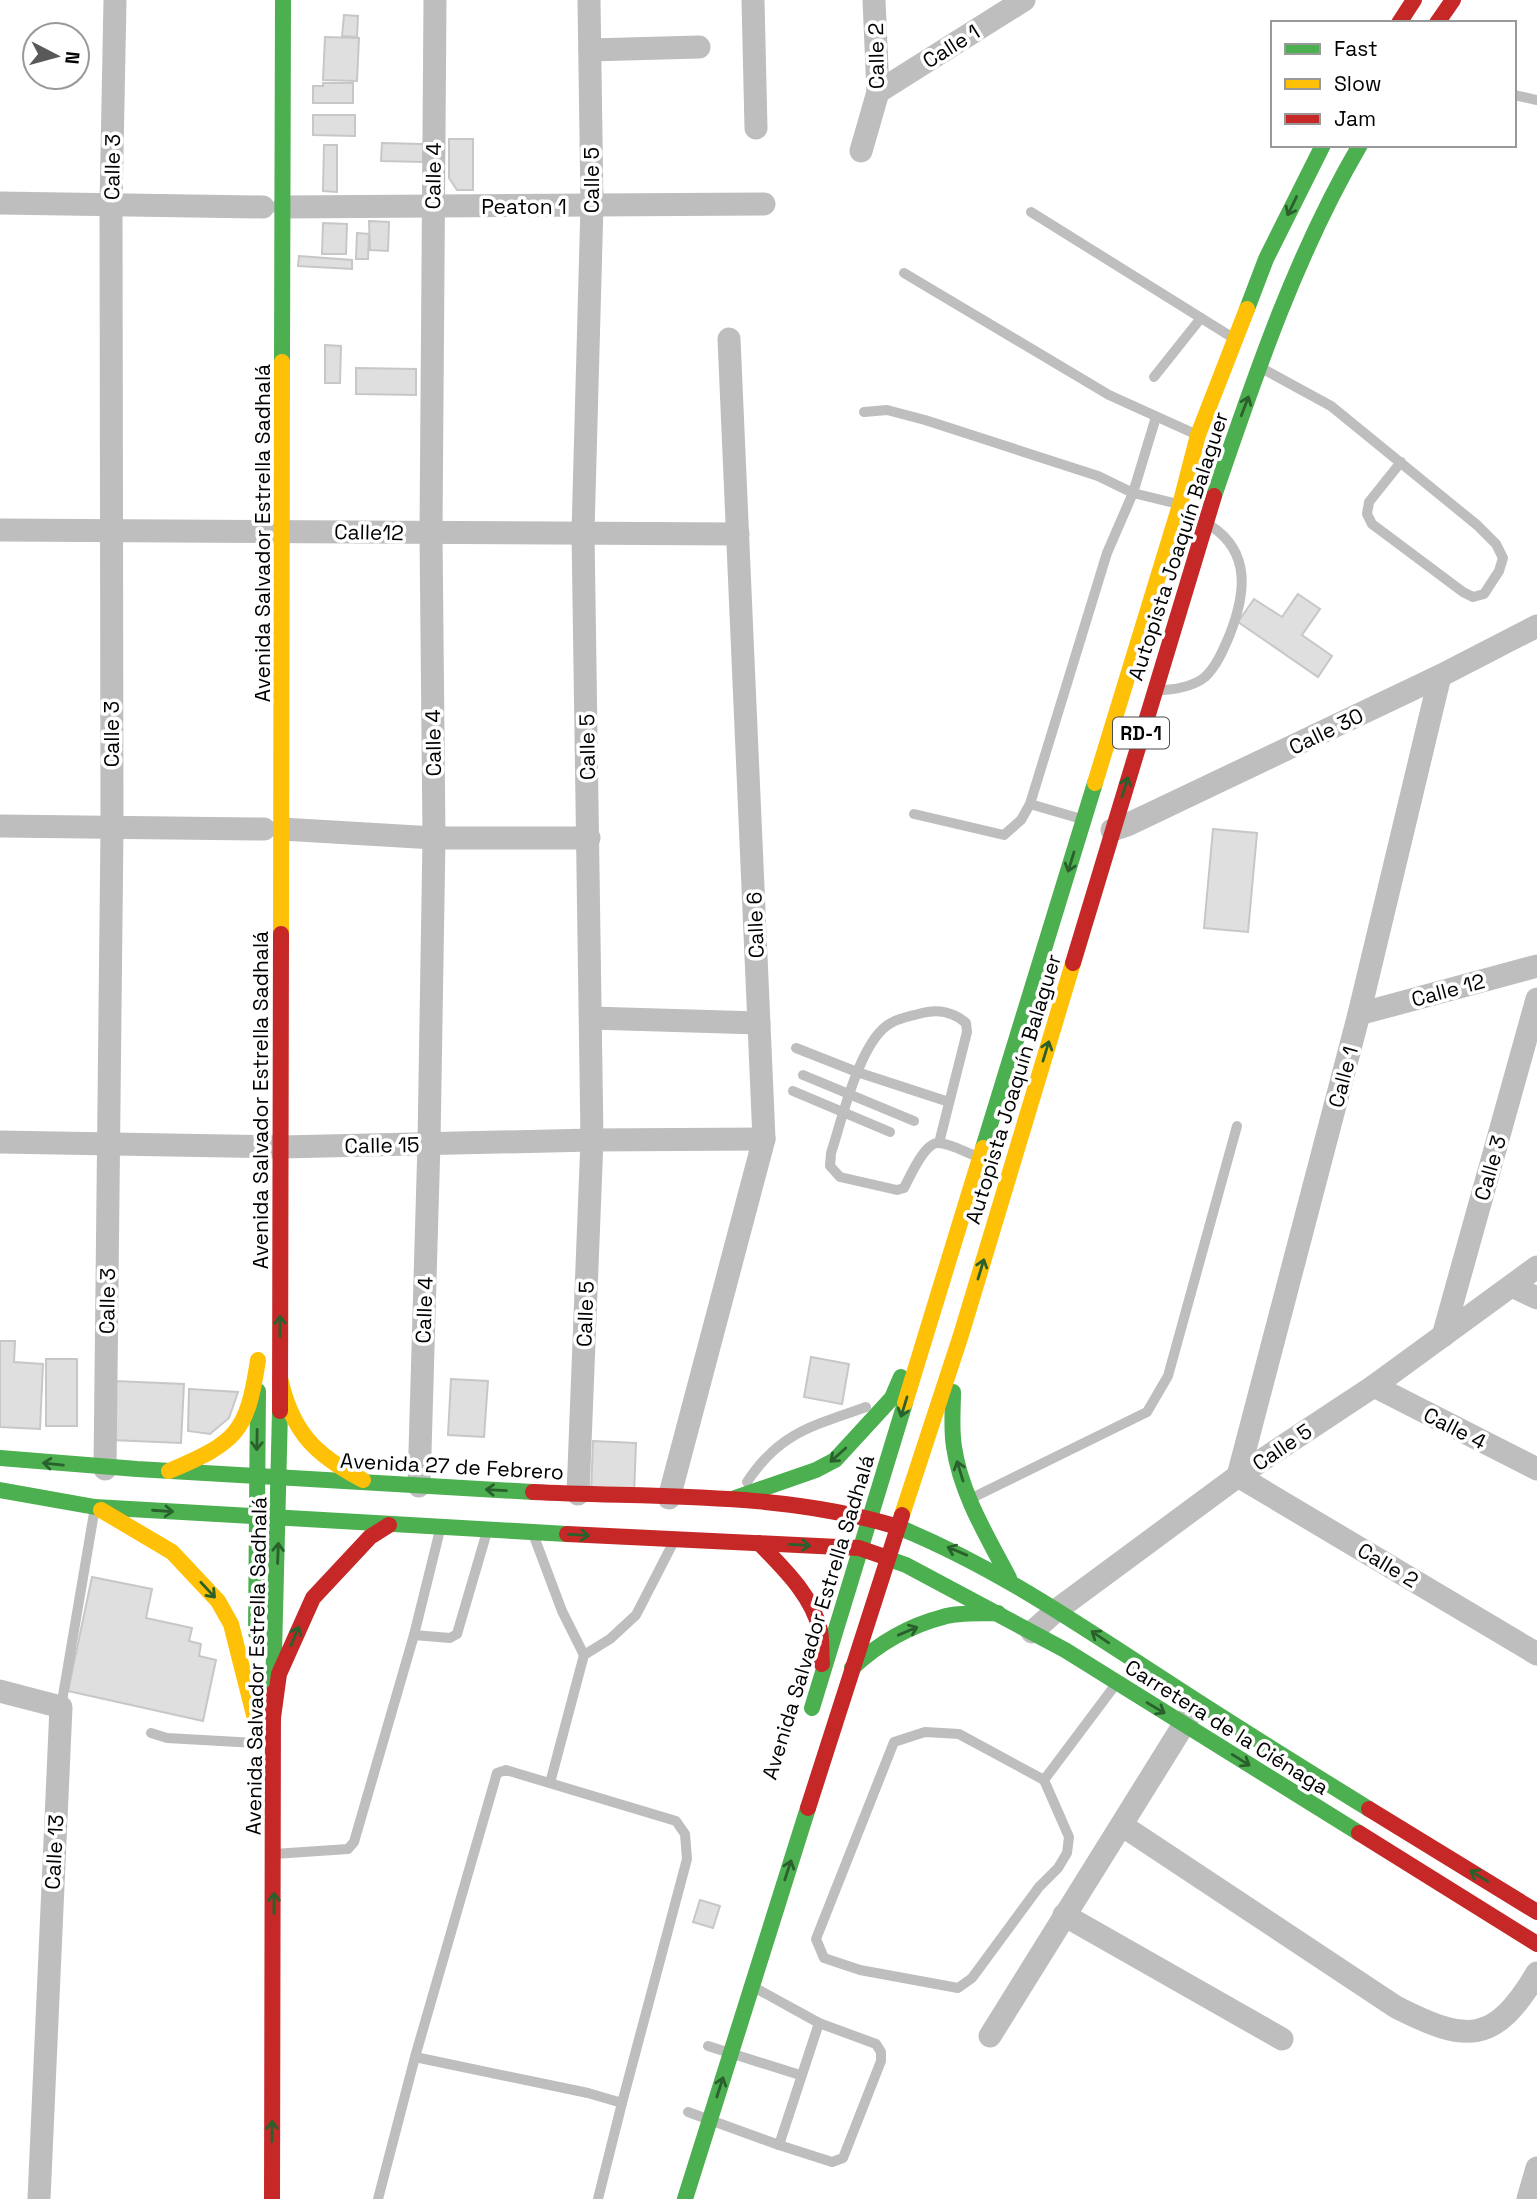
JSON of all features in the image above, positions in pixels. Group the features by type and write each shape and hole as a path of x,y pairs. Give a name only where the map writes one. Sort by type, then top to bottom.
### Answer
{"main road":[{"name":"Avenida Salvador Estrella Sadhalá","path":"256,1749 264,1724 280,1478 280,1378 268,1147 268,207 283,0"},
{"path":"1400,21 1414,0"},
{"path":"1438,21 1453,0"},
{"name":"Autopista Joaquín Balaguer","path":"953,1248 1180,505 1198,435 1266,259 1322,147"},
{"name":"Autopista Joaquín Balaguer","path":"961,1335 1154,691 1238,424 1298,267 1324,209 1359,147"},
{"name":"Avenida Salvador Estrella Sadhalá","path":"806,1726 953,1248"},
{"path":"735,1499 816,1470 835,1460 892,1398 953,1248"},
{"path":"961,1335 954,1382 954,1447 970,1499 1009,1578"},
{"path":"685,2199 852,1668 961,1335"},
{"name":"Avenida Salvador Estrella Sadhalá","path":"169,1471 197,1459 223,1442 244,1420 252,1399 258,1353 255,1517 264,1724 274,1854 272,2199"},
{"path":"280,1378 284,1401 293,1423 308,1442 345,1472 367,1482"},
{"name":"Avenida 27 de Febrero","path":"0,1458 105,1469 578,1494 735,1499 869,1517 898,1527"},
{"path":"0,1490 95,1507 674,1541 859,1548 889,1559"},
{"path":"95,1507 172,1552 218,1601 230,1624 264,1724"},
{"path":"264,1724 279,1674 313,1598 370,1537 389,1525"},
{"name":"Carretera de la Ciénaga","path":"898,1527 971,1557 1009,1578 1199,1702 1537,1912"},
{"path":"759,1543 794,1578 819,1625 823,1673"},
{"name":"Carretera de la Ciénaga","path":"889,1559 1065,1650 1537,1944"},
{"path":"852,1668 875,1647 926,1623 945,1616 998,1613"}],"street":[{"name":"Calle 3","path":"105,1469 112,829 111,205 115,0"},
{"name":"Calle 4","path":"419,1486 434,838 431,533 435,0"},
{"name":"Calle 5","path":"578,1494 592,1140 583,532 592,205 589,0"},
{"path":"754,0 756,128"},
{"name":"Calle 2","path":"861,151 878,92 874,0"},
{"name":"Calle 1","path":"878,92 1016,2"},
{"path":"590,50 699,47"},
{"name":"Peaton 1","path":"0,203 268,207 764,204"},
{"name":"Calle 6","path":"669,1498 764,1139 729,339"},
{"name":"Calle12","path":"0,530 738,534"},
{"name":"Calle 30","path":"1112,830 1440,676 1537,626"},
{"name":"Calle 1","path":"1238,1476 1359,1014 1440,676"},
{"path":"0,826 268,829 434,838 589,838"},
{"name":"Calle 12","path":"1359,1014 1537,966"},
{"name":"Calle 3","path":"1443,1336 1537,999"},
{"path":"591,1018 759,1023"},
{"name":"Calle 15","path":"0,1142 268,1147 764,1139"},
{"name":"Calle 5","path":"1032,1632 1058,1609 1238,1476 1374,1386 1537,1267"},
{"path":"1512,1286 1537,1298"},
{"name":"Calle 4","path":"1374,1386 1537,1469"},
{"name":"Calle 2","path":"1238,1476 1537,1654"},
{"path":"0,1691 61,1707"},
{"path":"990,2036 1199,1702"},
{"name":"Calle 13","path":"39,2199 61,1707"},
{"path":"1123,1826 1396,2007 1423,2021 1450,2030 1466,2032 1483,2029 1502,2020 1519,2003 1537,1973"},
{"path":"1064,1915 1282,2039"},
{"path":"1528,2199 1537,2168"}],"lane":[{"path":"1516,95 1537,100"},
{"path":"1031,212 1236,340"},
{"path":"904,273 1109,395 1198,435"},
{"path":"1154,377 1201,318"},
{"path":"1260,367 1331,406 1401,462 1478,525 1496,544 1503,558 1499,571 1484,594 1473,597 1463,592 1372,524 1367,514 1369,502 1401,462"},
{"path":"864,412 887,410 925,420 1098,476 1133,493 1180,505"},
{"path":"914,814 1004,835 1021,820 1030,804 1107,553 1133,493 1156,417"},
{"path":"1154,691 1181,688 1205,677 1224,651 1237,615 1243,583 1236,553 1225,535 1206,522"},
{"path":"1030,804 1084,820"},
{"path":"939,1143 967,1032 966,1023 957,1014 932,1011 890,1023 873,1040 857,1072 831,1153 831,1166 840,1177 901,1190 923,1153 931,1145 939,1143 981,1158"},
{"path":"796,1048 857,1072 949,1102"},
{"path":"803,1075 914,1121"},
{"path":"793,1091 890,1132"},
{"path":"970,1499 1147,1412 1168,1376 1237,1126"},
{"path":"735,1499 758,1464 783,1441 815,1423 892,1398"},
{"name":"Calle 13","path":"61,1707 95,1507"},
{"path":"274,1854 336,1852 348,1849 354,1842 414,1635 440,1528"},
{"path":"414,1635 450,1638 457,1634 488,1530"},
{"path":"533,1533 562,1611 584,1655 550,1783"},
{"path":"584,1655 610,1639 636,1615 674,1541"},
{"path":"1044,1780 1116,1683"},
{"path":"925,1732 959,1734 1044,1780 1069,1837 1067,1853 1058,1868 1039,1886 972,1978 958,1988 860,1970 824,1958 816,1939 894,1742 925,1732"},
{"path":"150,1733 167,1738 256,1749"},
{"path":"378,2199 415,2057 497,1773 506,1770 676,1821 685,1834 687,1859 598,2199"},
{"path":"688,2112 832,2162 843,2158 881,2061 881,2052 876,2044 819,2023 752,1987"},
{"path":"779,2144 819,2023"},
{"path":"708,2046 800,2076"},
{"path":"415,2057 587,2093 622,2103"}],"building":[{"path":"344,15 358,16 357,37 342,36"},
{"path":"325,37 359,38 357,81 323,80"},
{"path":"323,83 353,83 353,103 313,103 313,86 323,86"},
{"path":"313,115 355,115 355,136 313,135"},
{"path":"449,139 473,139 473,190 457,190 449,178"},
{"path":"382,143 423,144 423,162 381,161"},
{"path":"324,145 337,145 337,192 323,191"},
{"path":"369,221 389,222 388,251 370,250"},
{"path":"323,223 347,224 346,254 322,254"},
{"path":"357,233 369,234 368,259 356,259"},
{"path":"299,256 352,260 352,269 298,266"},
{"path":"325,345 341,346 340,383 325,383"},
{"path":"356,368 416,369 416,395 356,394"},
{"path":"1298,594 1320,609 1302,635 1332,656 1318,677 1238,622 1254,599 1282,617"},
{"path":"1213,829 1257,833 1248,932 1204,928"},
{"path":"0,1341 15,1341 14,1362 43,1364 40,1429 0,1427"},
{"path":"811,1357 849,1364 842,1404 804,1397"},
{"path":"46,1359 77,1359 77,1426 46,1426"},
{"path":"451,1379 488,1381 484,1437 448,1435"},
{"path":"114,1381 184,1384 181,1443 111,1440"},
{"path":"189,1389 238,1392 229,1418 210,1434 188,1431"},
{"path":"593,1441 636,1443 634,1495 591,1493"},
{"path":"92,1577 152,1589 146,1618 192,1628 189,1641 201,1644 199,1656 216,1660 203,1721 68,1691"},
{"path":"700,1900 720,1906 713,1928 693,1922"}],"traffic: fast":[{"path":"282,362 283,0"},
{"path":"1247,309 1266,259 1322,147"},
{"path":"1214,496 1261,361 1296,272 1359,147"},
{"path":"983,1148 1095,783"},
{"path":"735,1498 816,1470 835,1460 892,1398 901,1377"},
{"path":"256,1633 258,1391"},
{"path":"953,1392 953,1440 962,1481 1009,1578"},
{"path":"812,1708 905,1403"},
{"path":"273,1693 280,1411"},
{"path":"0,1458 137,1469 533,1492"},
{"path":"0,1490 95,1507 567,1534"},
{"path":"898,1527 1003,1578 1369,1809"},
{"path":"889,1559 906,1565 1065,1650 1359,1833"},
{"path":"852,1668 872,1651 918,1625 950,1615 998,1613"},
{"path":"685,2199 808,1808"}],"traffic: slow":[{"path":"1095,783 1180,505 1198,435 1247,309"},
{"path":"281,934 282,362"},
{"path":"902,1515 961,1335 1073,963"},
{"path":"905,1403 983,1148"},
{"path":"169,1471 210,1452 235,1432 249,1404 258,1360"},
{"path":"280,1378 291,1413 308,1440 331,1461 363,1480"},
{"path":"101,1510 172,1552 218,1601 231,1624 256,1723"}],"traffic: jam":[{"path":"1400,21 1414,0"},
{"path":"1438,21 1453,0"},
{"path":"1073,963 1214,496"},
{"path":"280,1411 281,934"},
{"path":"533,1492 763,1502 853,1515 898,1527"},
{"path":"808,1808 902,1515"},
{"path":"272,1725 279,1674 313,1598 370,1537 389,1525"},
{"path":"567,1534 859,1548 888,1558"},
{"path":"759,1543 796,1583 810,1605 820,1630 822,1664"},
{"path":"272,2199 273,1693"},
{"path":"1369,1809 1537,1912"},
{"path":"1359,1833 1537,1944"}]}
